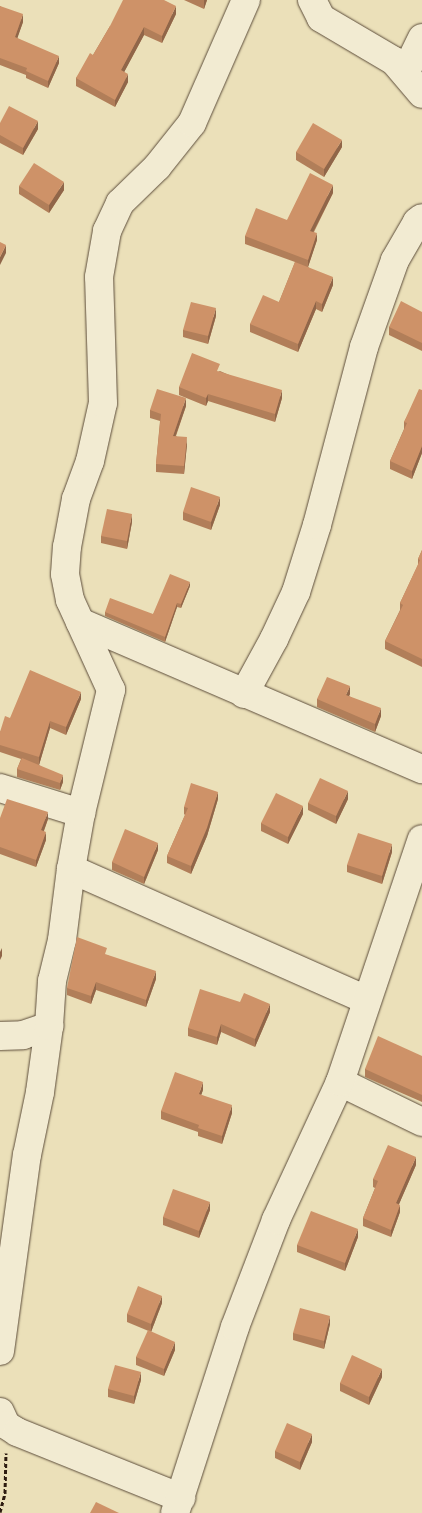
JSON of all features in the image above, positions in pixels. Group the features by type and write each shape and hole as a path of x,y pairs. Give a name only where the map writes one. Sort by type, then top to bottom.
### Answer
{"street":[{"path":"0,1351 27,1155 40,1092 49,1026 52,981 62,940 81,812 111,690 70,600 65,574 67,547 76,499 90,461 103,403 99,277 107,231 120,203 157,167 192,123 246,0"},
{"path":"312,0 321,18 394,61 422,94"},
{"path":"405,73 422,38"},
{"path":"244,694 274,639 296,592 317,525 364,347 395,260 417,222 422,218"},
{"path":"80,622 422,769"},
{"path":"0,788 81,812"},
{"path":"3,1419 17,1432 178,1506 236,1327 276,1220 340,1082 366,1000 422,839"},
{"path":"71,870 366,1000"},
{"path":"0,1036 23,1034 49,1026"},
{"path":"340,1082 422,1122"}],"path":[{"path":"0,1512 5,1493 3,1419"}],"building":[{"path":"123,0 164,0 176,6 162,36 144,27 121,70 128,74 115,100 76,78 90,53 93,55"},
{"path":"0,6 23,14 15,37 59,56 48,81 26,71 27,68 0,58"},
{"path":"9,106 38,121 23,148 0,135 0,123"},
{"path":"313,123 342,140 324,169 296,152"},
{"path":"34,163 64,182 49,205 19,186"},
{"path":"310,173 333,185 310,231 317,233 308,260 245,236 256,208 287,220"},
{"path":"0,242 6,245 0,257"},
{"path":"295,262 333,277 322,304 316,301 298,344 250,324 263,295 279,302"},
{"path":"401,301 422,312 422,343 389,327"},
{"path":"191,302 216,308 208,336 183,330"},
{"path":"192,353 220,364 217,371 282,390 275,414 208,394 206,398 179,387"},
{"path":"157,389 186,398 173,436 187,437 184,466 156,464 161,414 150,410"},
{"path":"419,389 422,390 422,446 412,471 390,461 407,423 404,422"},
{"path":"191,487 220,497 211,522 183,512"},
{"path":"107,509 132,514 127,541 101,536"},
{"path":"422,550 422,659 385,641 403,605 400,603 420,560 418,559"},
{"path":"170,574 190,582 181,604 177,603 165,637 105,612 110,598 153,614"},
{"path":"30,670 81,692 66,727 50,721 39,757 0,745 0,732 5,716 10,718"},
{"path":"327,677 350,686 346,695 381,708 375,724 317,699"},
{"path":"22,758 63,775 60,783 17,769"},
{"path":"320,778 348,791 336,816 308,803"},
{"path":"191,783 218,792 207,828 191,866 167,856 188,808 184,807"},
{"path":"276,793 303,806 288,837 261,823"},
{"path":"7,799 48,812 41,830 46,832 36,860 0,847 0,818"},
{"path":"125,829 158,843 144,877 112,862"},
{"path":"358,833 392,844 382,876 347,865"},
{"path":"77,937 107,948 105,954 156,971 146,1000 96,982 91,996 67,988"},
{"path":"200,989 240,1002 244,993 270,1004 255,1039 221,1024 217,1037 188,1028"},
{"path":"378,1036 422,1056 422,1095 365,1069"},
{"path":"175,1072 203,1082 199,1094 232,1105 222,1136 198,1128 199,1125 161,1111"},
{"path":"388,1145 416,1157 396,1203 400,1205 391,1230 363,1218 378,1181 373,1179"},
{"path":"173,1189 210,1202 199,1231 163,1217"},
{"path":"311,1211 358,1229 345,1263 297,1245"},
{"path":"138,1286 162,1296 151,1324 127,1314"},
{"path":"300,1308 330,1316 324,1341 293,1333"},
{"path":"148,1330 175,1342 164,1369 136,1357"},
{"path":"352,1355 382,1369 369,1397 340,1383"},
{"path":"115,1365 141,1372 134,1396 108,1389"},
{"path":"287,1423 312,1434 300,1462 275,1451"},
{"path":"96,1502 119,1513 90,1513"}]}
